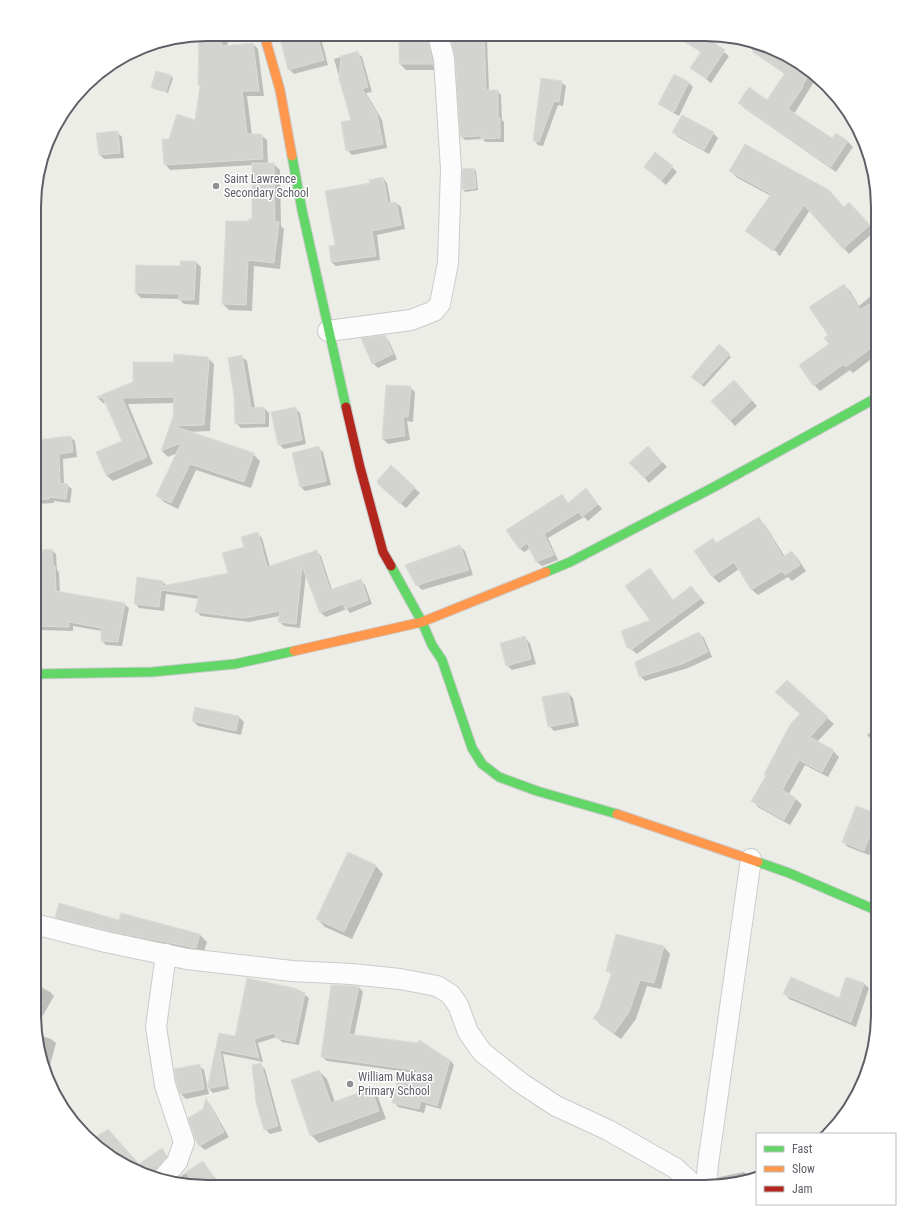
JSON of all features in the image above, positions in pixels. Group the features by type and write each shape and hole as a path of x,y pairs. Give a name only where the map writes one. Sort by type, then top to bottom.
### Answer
{"street":[{"path":"266,41 280,90 302,210 328,332 360,467 383,552 422,622 432,645 442,660 472,748 482,764 499,777 634,819 751,859 789,873 871,908"},
{"path":"328,332 411,320 434,311 440,304 448,263 451,169 444,59 440,41"},
{"path":"41,674 152,672 235,664 422,622 570,562 714,487 871,401"},
{"path":"707,1180 751,859"},
{"path":"41,926 106,942 187,959 292,972 351,974 436,986 450,994 458,1005 468,1032 482,1052 521,1083 556,1106 608,1130 675,1168 688,1180"},
{"path":"166,954 156,1027 165,1085 184,1142 177,1162 167,1175"}],"building":[{"path":"199,41 222,41 221,46 253,43 259,91 242,91 247,134 262,134 263,159 164,165 162,139 169,139 177,114 195,120 200,85 198,85"},
{"path":"281,41 319,41 324,60 288,70"},
{"path":"399,41 428,41 433,64 399,64"},
{"path":"451,41 484,41 486,90 498,90 500,138 481,139 481,136 460,137 455,58"},
{"path":"685,41 712,41 725,50 706,79 690,68 701,52"},
{"path":"755,49 778,58 808,77 788,109 832,138 836,133 848,141 831,167 738,103 749,87 767,100 785,73 753,52"},
{"path":"358,51 368,87 362,89 377,114 383,144 346,151 341,122 351,120 339,79 341,56"},
{"path":"156,71 171,75 166,92 151,87"},
{"path":"674,74 689,82 674,112 658,104"},
{"path":"541,78 562,81 559,102 554,101 539,142 533,141"},
{"path":"682,115 714,132 704,150 672,132"},
{"path":"118,131 120,153 99,155 96,133"},
{"path":"745,144 829,190 844,207 849,202 870,225 843,249 804,205 773,251 745,231 771,194 729,171"},
{"path":"655,152 673,166 661,181 644,167"},
{"path":"252,163 274,163 275,222 279,222 274,263 248,260 246,305 222,304 226,221 249,221 249,219 252,219"},
{"path":"474,168 476,188 462,190 462,169"},
{"path":"383,177 388,203 396,202 401,225 372,231 376,256 331,262 329,246 335,245 325,191 370,183 369,180"},
{"path":"180,261 196,261 194,300 178,300 179,294 135,293 136,265 180,266"},
{"path":"844,284 860,310 869,304 871,307 871,348 846,367 844,364 813,386 799,365 829,344 824,338 828,335 809,307"},
{"path":"385,335 393,354 372,364 361,338"},
{"path":"719,344 730,354 701,385 691,377"},
{"path":"174,354 208,357 209,361 204,425 174,426 254,453 244,482 190,464 171,503 156,496 181,443 161,451 173,417 174,397 122,398 147,457 106,475 96,452 122,441 103,398 96,397 133,382 133,362 173,362"},
{"path":"242,355 251,408 264,407 265,423 235,424 234,396 228,358"},
{"path":"734,380 752,400 730,421 711,401"},
{"path":"386,385 411,386 408,417 403,417 405,436 382,439"},
{"path":"296,407 302,440 278,445 271,412"},
{"path":"71,436 73,452 59,454 60,483 68,484 66,499 49,497 49,499 41,500 41,439"},
{"path":"319,446 326,481 300,487 292,453"},
{"path":"648,446 662,462 644,478 629,463"},
{"path":"391,465 415,487 400,504 378,484 377,481"},
{"path":"586,488 598,504 582,517 579,512 544,534 554,555 536,562 527,543 519,549 506,530 562,494 568,503"},
{"path":"759,517 783,557 792,551 800,565 785,575 782,571 751,590 734,562 712,577 694,551 713,538 716,543"},
{"path":"258,532 267,567 317,550 330,590 361,579 368,600 345,609 343,604 320,613 302,566 296,624 278,622 280,611 244,618 195,612 199,595 161,590 159,607 134,604 137,577 163,581 162,586 228,573 222,553 244,547 241,537"},
{"path":"460,545 469,570 416,586 405,565"},
{"path":"52,549 53,566 55,566 56,591 125,603 118,642 101,641 101,628 69,622 69,627 41,626 41,550"},
{"path":"650,568 673,600 691,586 701,598 631,650 631,646 627,648 621,631 650,620 625,586"},
{"path":"699,632 708,652 682,664 639,677 635,662"},
{"path":"525,636 531,659 506,666 500,643"},
{"path":"787,680 828,717 810,737 834,750 822,772 799,760 782,790 796,798 784,820 751,801 766,776 764,774 791,723 800,714 775,692"},
{"path":"568,692 574,722 548,727 542,697"},
{"path":"195,707 239,716 236,731 192,721"},
{"path":"856,806 871,811 871,832 864,851 842,842"},
{"path":"348,852 376,865 344,932 316,919"},
{"path":"59,903 119,920 121,913 200,934 196,948 109,931 55,917"},
{"path":"616,934 664,946 654,983 640,980 629,1012 614,1033 593,1018 599,1010 612,972 606,971"},
{"path":"791,977 839,998 846,977 864,983 851,1022 783,994"},
{"path":"247,978 294,988 305,993 295,1042 276,1038 274,1033 254,1039 259,1058 220,1050 226,1085 207,1089 219,1033 235,1036"},
{"path":"331,985 359,986 349,1034 417,1043 419,1040 450,1060 437,1106 421,1101 419,1109 392,1103 398,1079 420,1071 321,1057"},
{"path":"261,1063 278,1126 264,1130 256,1102 252,1065"},
{"path":"200,1064 204,1089 180,1094 174,1069"},
{"path":"319,1070 331,1103 371,1088 379,1111 310,1136 291,1080"},
{"path":"206,1098 224,1132 199,1146 188,1118 203,1109"},
{"path":"108,1129 139,1164 162,1148 167,1156 155,1171 124,1158 106,1146 96,1137"},
{"path":"203,1161 214,1178 211,1180 191,1180 186,1172"}],"traffic: fast":[{"path":"292,156 302,210 346,407"},
{"path":"546,572 570,562 714,487 871,401"},
{"path":"391,566 422,622 432,645 442,660 472,748 482,764 499,777 537,791 617,814"},
{"path":"41,674 152,672 235,664 294,651"},
{"path":"758,862 789,873 871,908"}],"traffic: slow":[{"path":"266,41 280,90 292,156"},
{"path":"294,651 422,622 546,572"},
{"path":"617,814 758,862"}],"traffic: jam":[{"path":"346,407 360,467 383,552 391,566"}],"place":[{"name":"Saint Lawrence Secondary School","path":"216,186"},
{"name":"William Mukasa Primary School","path":"350,1084"}]}
